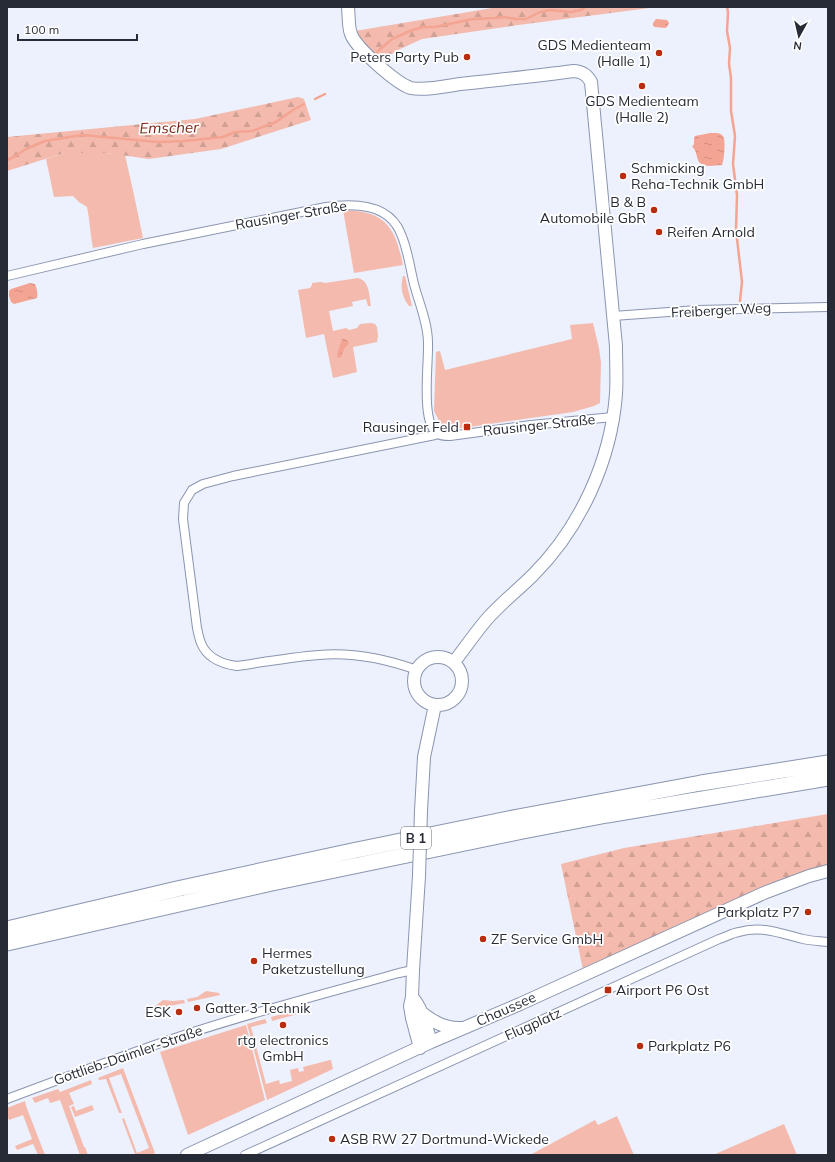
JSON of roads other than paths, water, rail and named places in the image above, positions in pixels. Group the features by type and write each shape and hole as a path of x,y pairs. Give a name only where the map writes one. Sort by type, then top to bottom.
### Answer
{"highway":[{"name":"B 1","path":"7,929 192,885 503,820 701,783 828,763"},
{"name":"B 1","path":"7,943 272,883 523,831 607,815 828,778"}],"street":[{"path":"348,7 351,35 355,41 365,52 399,82 412,88 420,89 574,71 584,74 591,82 617,374 616,396 609,438 602,462 573,525 549,557 533,575 488,619 454,662"},
{"name":"Rausinger Straße","path":"7,276 143,244 326,206 364,205 384,213 394,222 401,233 407,251 428,336 427,412 433,429 437,434 450,436 538,424 613,417"},
{"name":"Freiberger Weg","path":"613,316 697,310 828,307"},
{"path":"417,670 368,657 338,654 319,655 237,666 228,665 213,658 201,644 197,628 183,520 184,503 192,490 203,484 246,473 437,434"},
{"path":"436,657 442,657 454,662 459,668 463,683 461,691 456,697 443,705 435,705 421,698 414,685 414,677 422,663 428,659 436,657"},
{"path":"420,1048 410,1006 412,997 419,876 424,758 435,705"},
{"name":"Chaussee","path":"186,1155 431,1042 764,893 809,876 828,871"},
{"name":"Flugplatz","path":"245,1155 719,939 740,931 770,930 802,939 828,942"},
{"name":"Gottlieb-Daimler-Straße","path":"7,1099 176,1038 298,1001 413,970"},
{"path":"412,997 417,1002 422,1013 431,1042"},
{"path":"422,1013 431,1020 442,1025 455,1029 463,1028"}],"water":[{"path":"656,19 667,20 669,23 667,27 653,26"},
{"path":"710,133 720,134 724,138 722,165 708,166 701,164 695,150 692,147 695,136"},
{"path":"30,283 35,284 37,298 14,304 11,302 9,291 11,289"},
{"path":"342,339 345,339 349,343 344,349 341,357 338,358 337,354"}],"waterway":[{"name":"Emscher","path":"377,52 392,39 423,27 435,27 473,19 504,17 526,19 540,12 550,10 571,12 581,10 585,7"},
{"path":"727,7 727,31 730,48 729,64 731,78 731,111 735,136 733,164 737,195 736,230 742,282 740,301"},
{"name":"Emscher","path":"315,99 325,94"},
{"name":"Emscher","path":"7,160 26,149 45,141 82,135 158,142 223,137 235,132 252,131 276,122 304,104"}],"place":[{"name":"GDS Medienteam (Halle 1)","path":"659,53"},
{"name":"Peters Party Pub","path":"467,57"},
{"name":"GDS Medienteam (Halle 2)","path":"642,86"},
{"name":"Schmicking Reha-Technik GmbH","path":"623,176"},
{"name":"B & B Automobile GbR","path":"654,210"},
{"name":"Reifen Arnold","path":"659,232"},
{"name":"Rausinger Feld","path":"467,427"},
{"name":"Parkplatz P7","path":"808,912"},
{"name":"ZF Service GmbH","path":"483,939"},
{"name":"Hermes Paketzustellung","path":"254,961"},
{"name":"Airport P6 Ost","path":"608,990"},
{"name":"Gatter 3 Technik","path":"197,1008"},
{"name":"ESK","path":"179,1012"},
{"name":"rtg electronics GmbH","path":"283,1025"},
{"name":"Parkplatz P6","path":"640,1046"},
{"name":"ASB RW 27 Dortmund-Wickede","path":"332,1139"}]}
